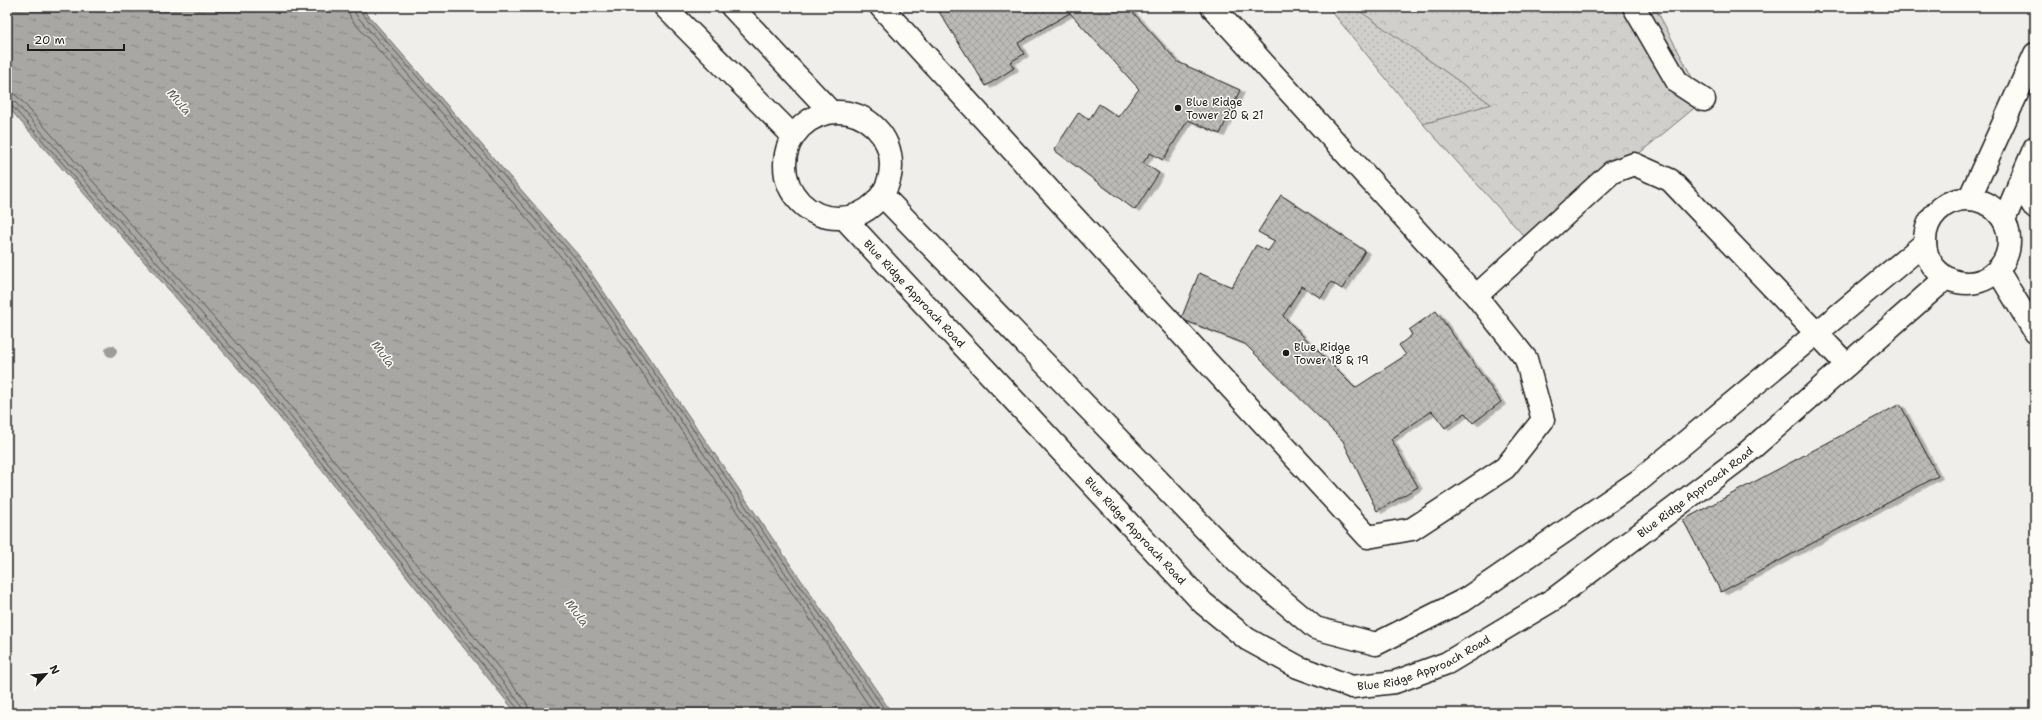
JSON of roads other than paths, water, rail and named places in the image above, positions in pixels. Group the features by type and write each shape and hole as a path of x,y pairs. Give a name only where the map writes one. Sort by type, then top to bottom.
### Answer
{"street":[{"path":"665,7 793,136"},
{"path":"732,7 830,112"},
{"path":"881,7 1368,538 1412,529 1505,468 1543,420 1526,359 1476,296 1212,7"},
{"path":"1634,7 1678,83 1704,100"},
{"path":"1969,198 2035,54"},
{"path":"830,112 846,112 860,117 873,125 883,137 889,151 891,166 889,181 882,195 872,206 860,214 845,218 830,218 815,214 802,205 793,194 786,180 784,165 786,149 793,136 803,124 816,116 830,112"},
{"path":"2004,220 2035,147"},
{"path":"1476,296 1612,172 1634,164 1670,180 1847,365"},
{"path":"2019,183 2035,208"},
{"path":"882,195 1238,562 1315,628 1376,644 1466,599 1641,479 1925,243"},
{"path":"1969,198 1982,201 1995,208 2004,220 2009,232 2010,247 2006,260 1998,272 1986,280 1973,284 1959,283 1946,278 1935,269 1928,257 1925,243 1926,229 1932,216 1942,206 1955,200 1969,198"},
{"name":"Blue Ridge Approach Road","path":"845,218 1203,603 1254,643 1298,667 1352,687 1395,682 1447,663 1554,599 1742,457 1946,278"},
{"path":"1998,272 2035,332"}],"water":[{"name":"Mula","path":"7,7 361,7 580,257 892,713 516,713 264,398 7,106"}],"place":[{"name":"Blue Ridge Tower 20 & 21","path":"1178,108"},
{"name":"Blue Ridge Tower 18 & 19","path":"1286,353"}]}
